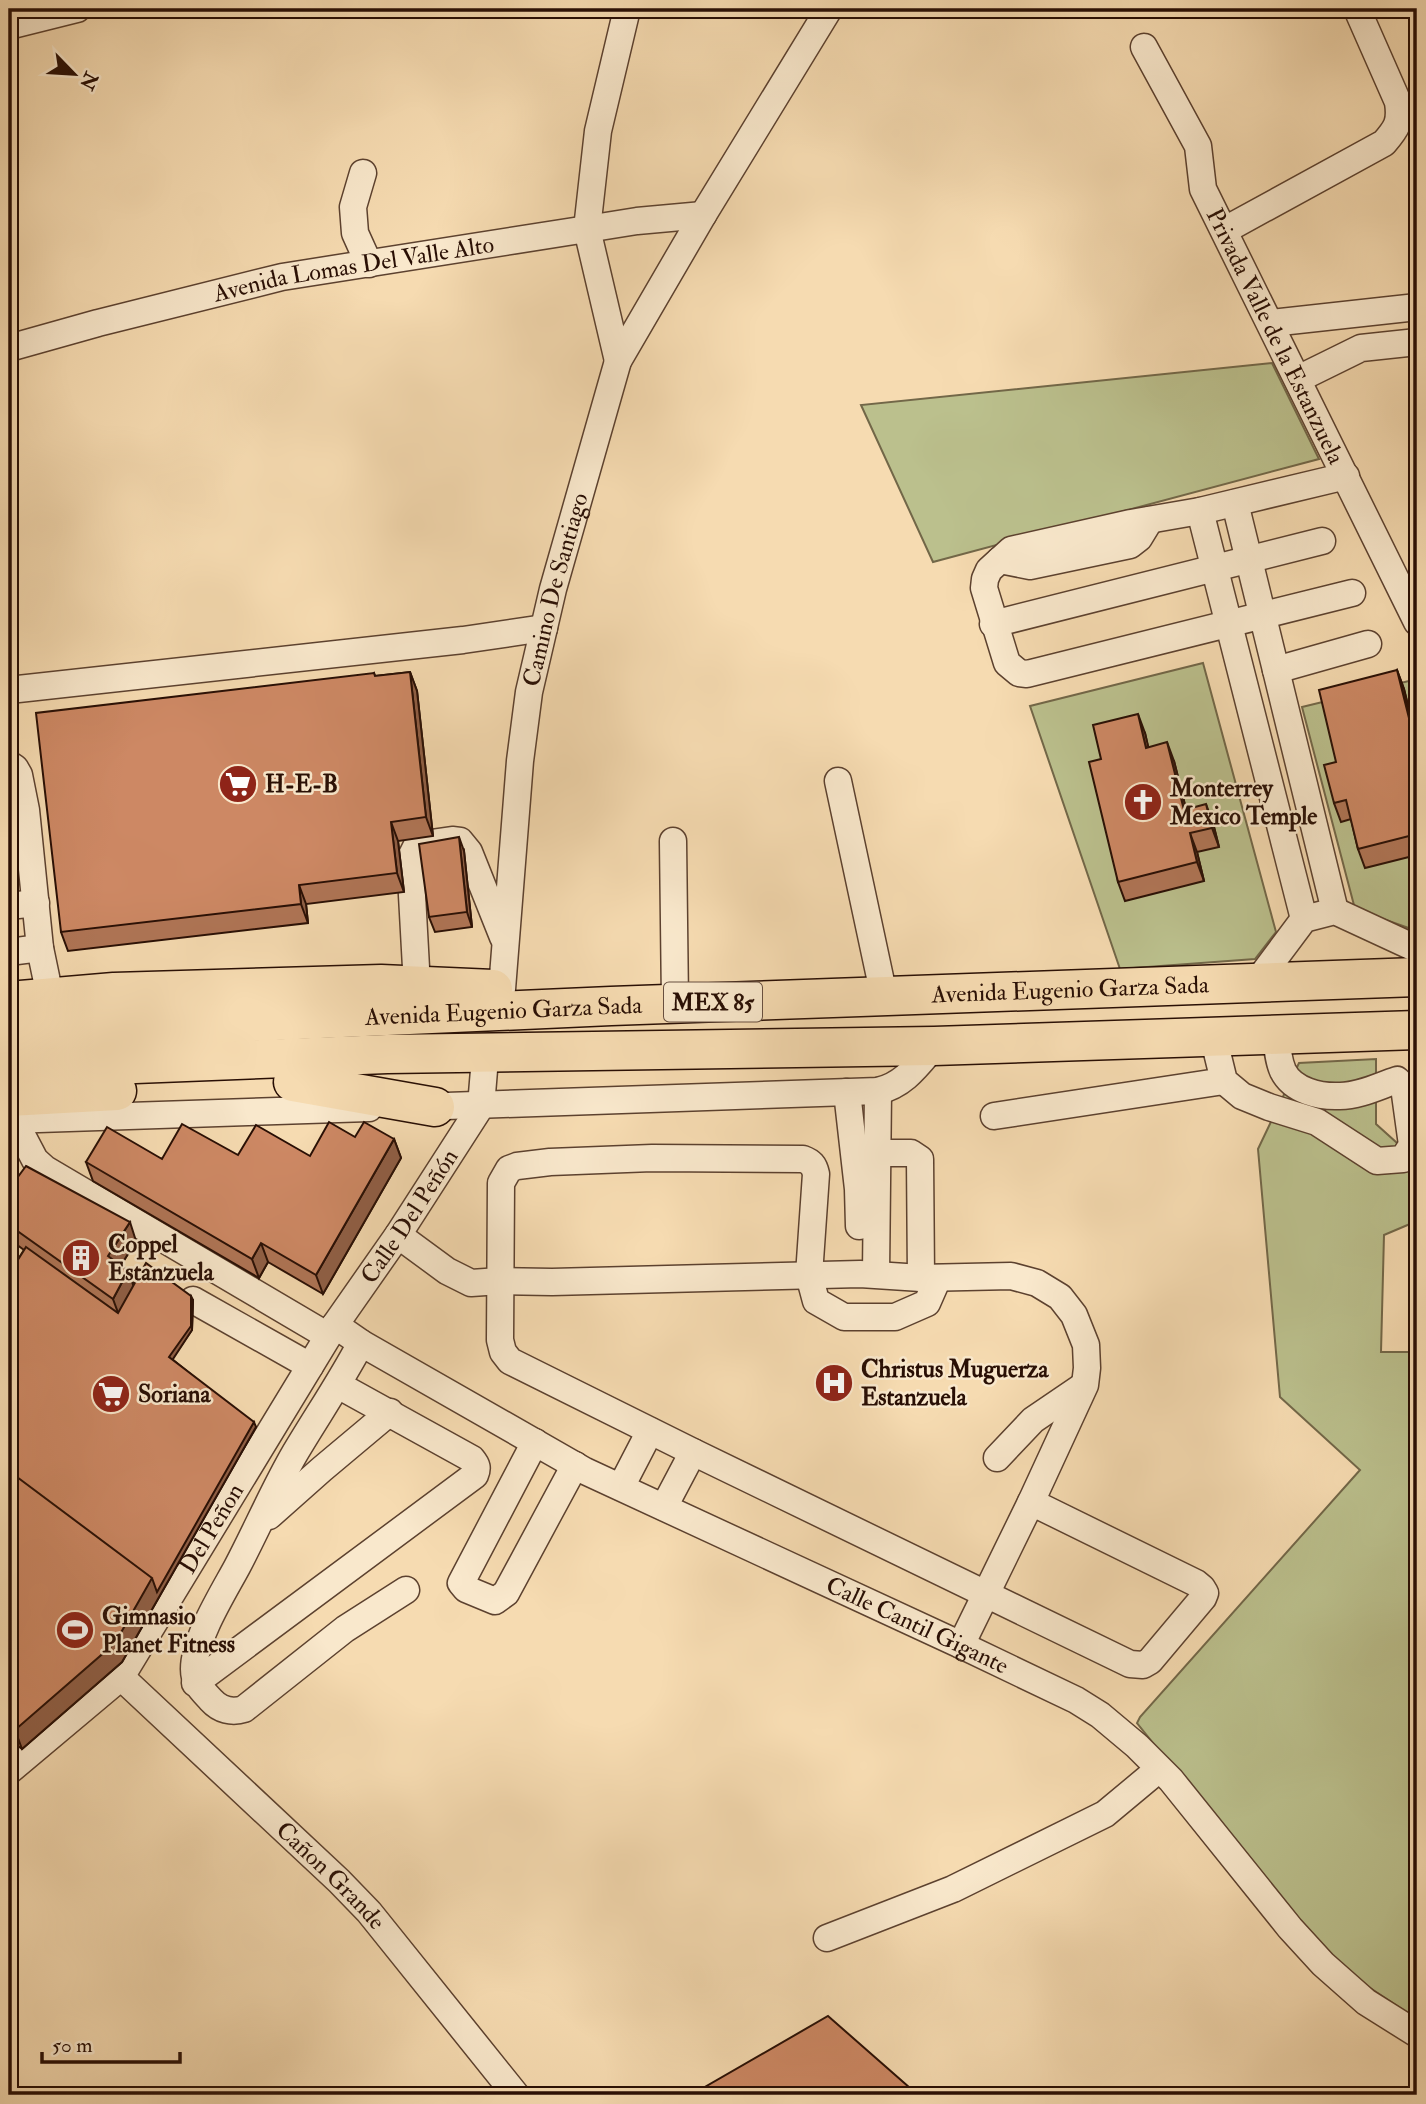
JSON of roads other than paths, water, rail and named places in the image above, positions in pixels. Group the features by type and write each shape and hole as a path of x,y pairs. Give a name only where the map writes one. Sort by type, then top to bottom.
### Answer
{"highway":[{"name":"Avenida Eugenio Garza Sada","path":"9,1033 675,1003 1417,977"},
{"path":"9,1001 114,992 354,985 589,994 611,1006"},
{"name":"Avenida Eugenio Garza Sada","path":"9,1069 387,1054 934,1046 1417,1030"},
{"path":"10,1112 293,1082 423,1077 482,1088 571,1051"},
{"path":"293,1082 435,1107"}],"street":[{"path":"9,26 77,9"},
{"path":"618,361 587,229 598,131 627,9"},
{"name":"Camino De Santiago","path":"502,989 529,692 553,589 618,361 703,215 829,9"},
{"path":"1225,230 1384,143 1394,132 1400,117 1398,102 1357,9"},
{"name":"Privada Valle de la Estanzuela","path":"1144,47 1198,146 1203,189 1417,622"},
{"path":"363,173 353,207 355,233 369,264"},
{"name":"Avenida Lomas Del Valle Alto","path":"9,348 282,277 587,229 703,215"},
{"path":"1271,323 1417,307"},
{"path":"1352,314 1362,348"},
{"path":"1298,379 1362,348 1417,342"},
{"path":"1346,476 1200,512 1011,550 989,570 984,589 1007,663 1019,673 1027,674 1352,593"},
{"path":"1235,503 1335,911"},
{"path":"1200,512 1304,919"},
{"path":"993,624 1322,541"},
{"path":"9,690 463,640 544,628"},
{"path":"1276,670 1368,644"},
{"path":"9,764 15,768 21,787 40,948 50,996"},
{"path":"838,781 884,996"},
{"path":"417,986 410,859 417,845 460,841 469,852 505,942"},
{"path":"673,841 675,1003"},
{"path":"9,906 36,903"},
{"path":"1257,982 1304,919 1335,911 1417,949"},
{"path":"9,952 40,948"},
{"path":"1213,1036 1224,1082 1242,1096 1317,1122 1377,1160 1403,1159 1412,1145 1404,1087 1397,1080 1366,1091 1339,1096 1307,1092 1293,1085 1284,1072 1276,1034"},
{"path":"10,1112 435,1107 482,1088 878,1091 909,1076 934,1046"},
{"path":"994,1115 1224,1082"},
{"path":"1280,1110 1293,1085"},
{"name":"Calle Del Peñón","path":"332,1331 398,1235 482,1088"},
{"path":"868,1274 878,1091"},
{"path":"847,1092 868,1274"},
{"name":"Calle Cantil Gigante","path":"10,1112 34,1160 45,1169 332,1331 361,1343 575,1465 961,1645 1076,1700 1100,1715 1137,1746 1171,1780 1290,1928 1323,1964 1366,2002 1417,2034"},
{"path":"876,1153 911,1153 920,1159 929,1278 927,1303 895,1317 844,1317 816,1301 809,1275 816,1174 811,1162 803,1159 652,1158 550,1162 509,1169 501,1183 500,1195 499,1340 503,1352 510,1361 984,1594 1136,1666 1150,1661 1203,1598 1205,1593 1202,1587 1031,1502"},
{"path":"398,1235 447,1271 471,1283 868,1274 929,1278 1011,1276 1037,1283 1060,1297 1074,1315 1086,1345 1085,1385 961,1645"},
{"path":"193,1300 310,1366"},
{"name":"Del Peñon","path":"12,1764 121,1677 332,1331"},
{"path":"361,1343 294,1454 216,1606 196,1651 195,1683 215,1704 225,1710 244,1709 345,1629 406,1590"},
{"path":"195,1683 477,1471 472,1459 338,1385"},
{"path":"997,1458 1033,1420 1085,1385"},
{"path":"259,1525 390,1412"},
{"path":"621,1487 650,1431"},
{"path":"535,1442 461,1583 466,1588 495,1601 506,1593 575,1465"},
{"path":"664,1507 693,1452"},
{"path":"294,1454 322,1469"},
{"name":"Cañon Grande","path":"121,1677 369,1912 516,2095"},
{"path":"827,1938 953,1889 1105,1814 1159,1769"}],"place":[{"name":"H-E-B","path":"238,784"},
{"name":"Monterrey Mexico Temple","path":"1143,802"},
{"name":"Coppel Estanzuela","path":"81,1258"},
{"name":"Christus Muguerza Estanzuela","path":"834,1383"},
{"name":"Soriana","path":"111,1394"},
{"name":"Gimnasio Planet Fitness","path":"75,1630"}]}
